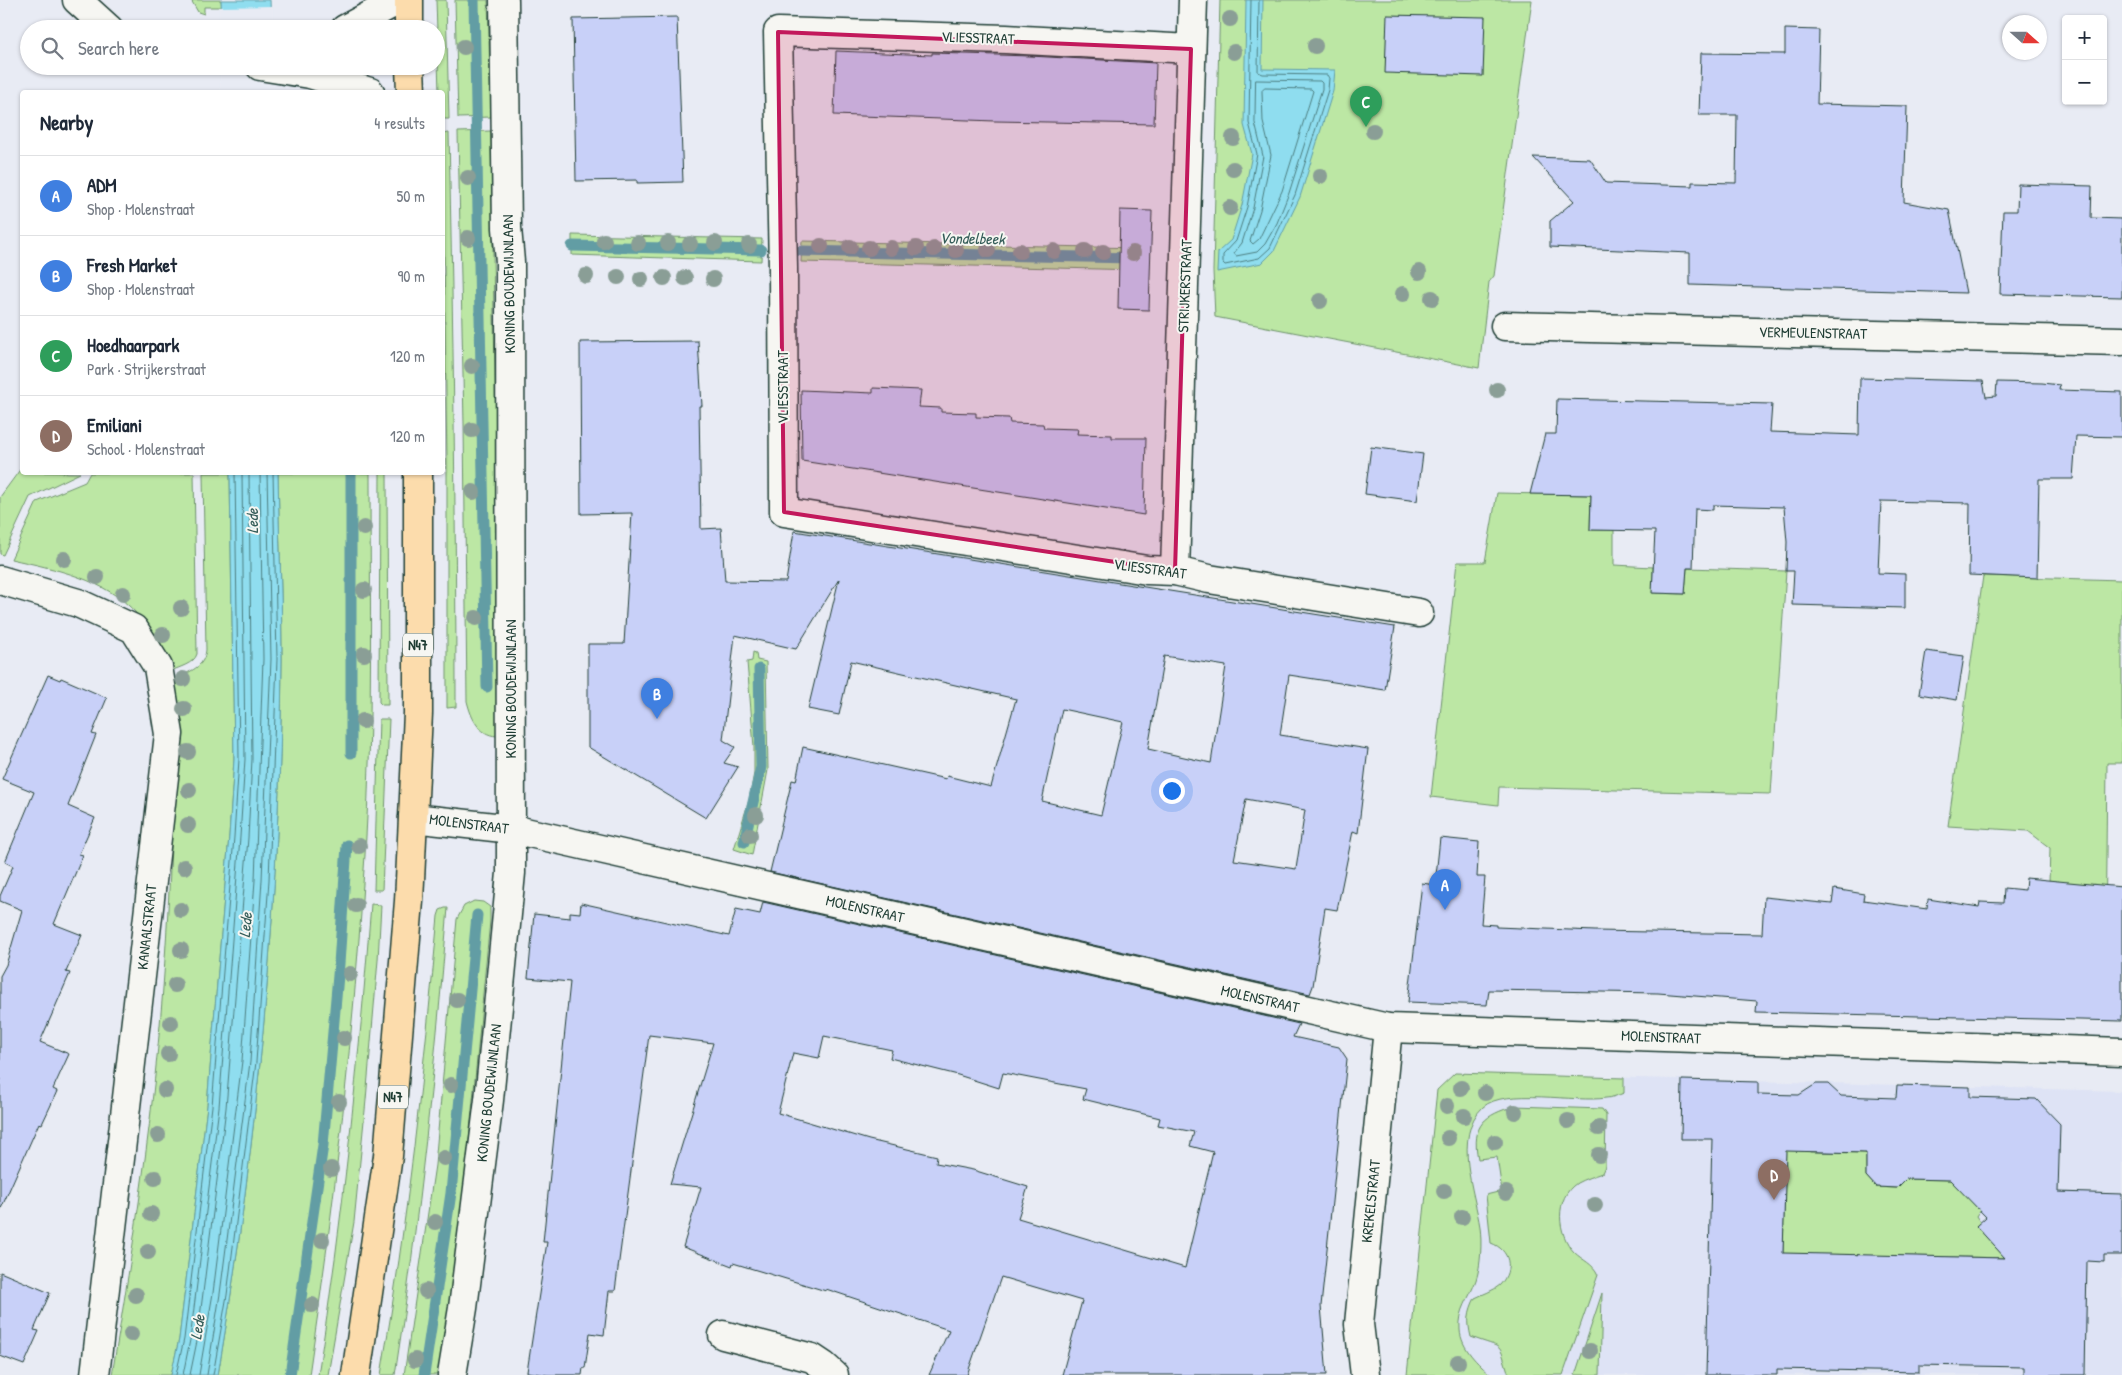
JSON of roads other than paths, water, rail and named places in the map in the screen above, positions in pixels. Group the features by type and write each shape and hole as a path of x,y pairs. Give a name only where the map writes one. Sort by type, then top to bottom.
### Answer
{"main road":[{"path":"409,0 409,20"},
{"path":"410,75 411,90"},
{"name":"N47","path":"356,1375 388,1156 414,818 418,713 418,475"}],"street":[{"path":"77,0 99,20"},
{"path":"362,20 399,0"},
{"name":"KONING BOUDEWIJNLAAN","path":"452,1375 463,1308 489,1100 509,900 512,829 510,262 507,228 504,0"},
{"name":"STRIJKERSTRAAT","path":"1175,571 1192,0"},
{"name":"VLIESSTRAAT","path":"1191,49 1006,39 778,32 783,268 784,512 1147,570 1175,571 1209,579 1419,613"},
{"path":"313,75 363,90"},
{"name":"VERMEULENSTRAAT","path":"1505,326 2122,341"},
{"name":"KANAALSTRAAT","path":"0,580 78,603 134,629 158,667 169,734 96,1375"},
{"name":"MOLENSTRAAT","path":"414,818 512,829 1388,1028 2122,1052"},
{"name":"KREKELSTRAAT","path":"1365,1375 1359,1324 1388,1028"},
{"path":"724,1335 812,1358 834,1375"}],"water":[{"path":"221,0 270,0 271,20 222,20"},
{"path":"1246,0 1263,0 1262,69 1335,70 1333,91 1300,197 1274,251 1262,263 1217,272 1218,252 1231,240 1242,205 1252,154 1244,125"},
{"name":"Lede","path":"230,475 278,475 282,659 277,839 264,1018 245,1197 218,1375 171,1375 179,1339 207,1106 234,759"}],"waterway":[{"path":"474,0 487,687"},
{"name":"Vondelbeek","path":"572,246 761,250"},
{"name":"Vondelbeek","path":"801,251 1133,258"},
{"path":"351,475 351,753"},
{"path":"744,842 761,767 759,669"},
{"path":"290,1375 323,1145 339,964 347,845"},
{"path":"424,1375 451,1193 477,915"}],"place":[{"name":"Hoedhaarpark","path":"1366,127"},
{"name":"Fresh Market","path":"657,719"},
{"name":"ADM","path":"1445,910"},
{"name":"Emiliani","path":"1774,1200"}]}
